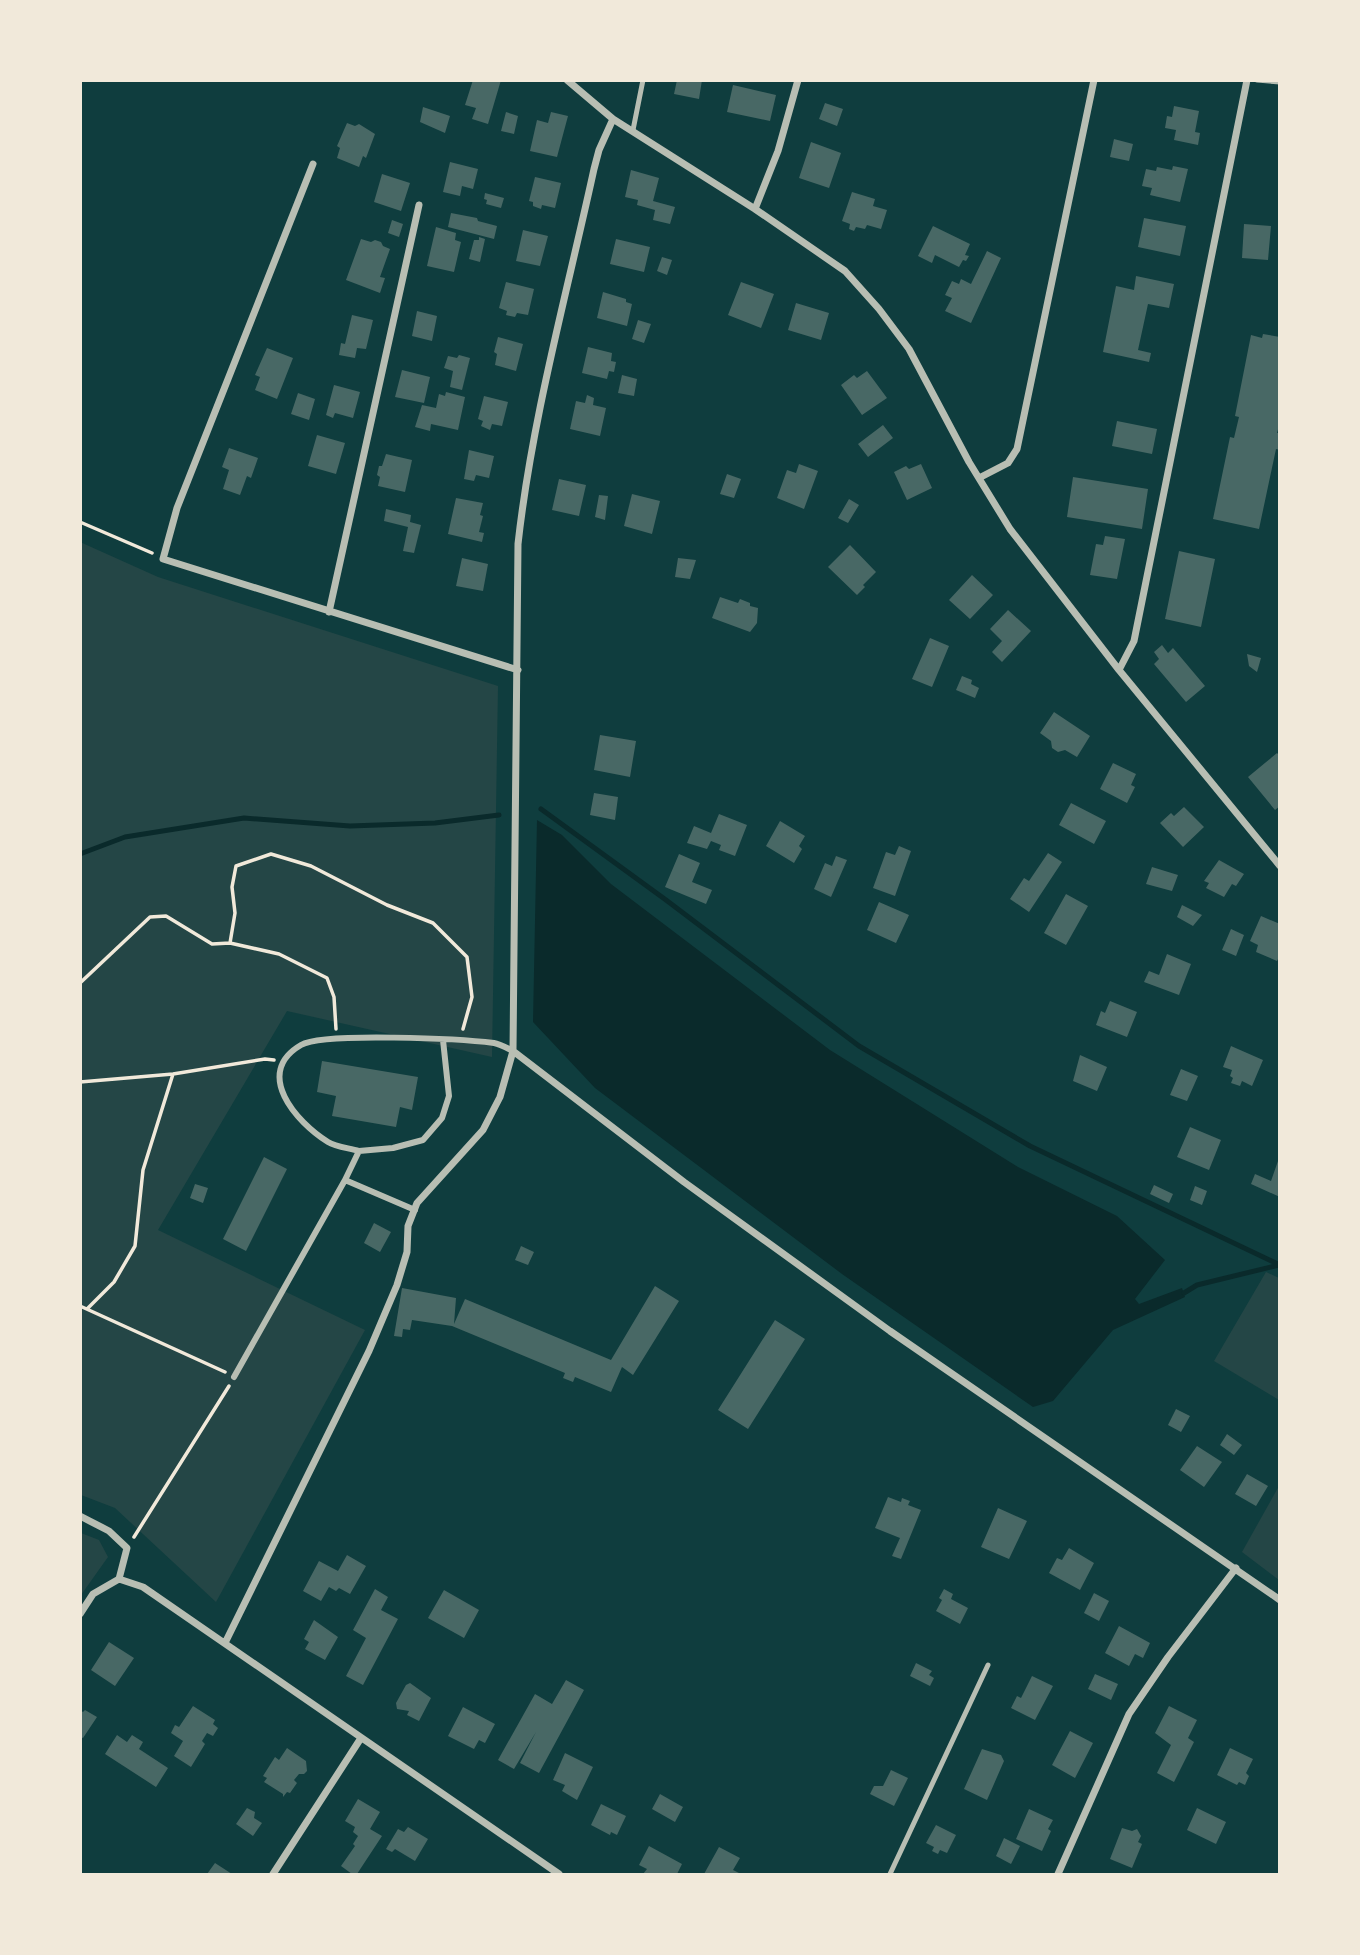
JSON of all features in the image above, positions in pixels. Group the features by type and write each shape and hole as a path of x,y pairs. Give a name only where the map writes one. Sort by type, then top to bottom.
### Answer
{"street":[{"path":"568,80 612,119 755,209 845,271 879,309 909,349 1010,529 1119,670 1279,866"},
{"path":"755,209 778,151 798,80"},
{"path":"979,478 1008,463 1017,449 1094,80"},
{"path":"1119,670 1134,641 1247,80"},
{"path":"225,1643 369,1351 397,1285 407,1252 408,1226 417,1203 483,1130 500,1097 513,1051 518,544 524,495 594,169 612,119"},
{"path":"313,164 177,508 163,559 518,670"},
{"path":"329,612 419,205"},
{"path":"443,1040 449,1096 442,1118 423,1140 393,1148 359,1151 329,1143 290,1108 281,1092 279,1075 283,1062 302,1045 337,1038 443,1040 497,1043 513,1051 684,1182 890,1331 1279,1600"},
{"path":"234,1377 359,1151"},
{"path":"345,1180 415,1210"},
{"path":"80,1517 109,1531 127,1548 119,1578 93,1594 80,1615"},
{"path":"1058,1874 1129,1714 1168,1657 1236,1568"},
{"path":"119,1578 143,1587 559,1874"},
{"path":"273,1874 361,1738"}],"lane":[{"path":"633,130 643,80"},
{"path":"1257,80 1279,82"},
{"path":"890,1874 988,1665"}],"path":[{"path":"80,522 163,559"},
{"path":"230,943 235,913 232,887 236,866 271,855 311,866 387,905 433,923 467,957 472,997 460,1041"},
{"path":"80,983 150,917 166,916 212,944 230,943 279,954 327,978 334,997 337,1038"},
{"path":"80,1082 173,1074 265,1059 283,1062"},
{"path":"87,1310 114,1282 135,1246 143,1170 173,1074"},
{"path":"80,1306 234,1377 127,1548"}],"shaded area":[{"path":"80,542 158,577 498,686 492,1057 287,1011 158,1230 365,1330 216,1602 115,1508 81,1495"},
{"path":"537,820 562,835 611,884 830,1050 1018,1167 1117,1216 1165,1260 1135,1299 1139,1304 1182,1288 1185,1297 1113,1330 1053,1401 1033,1407 842,1274 595,1088 533,1022"},
{"path":"1266,1272 1279,1278 1279,1400 1214,1361"},
{"path":"1279,1486 1279,1580 1242,1552"},
{"path":"81,1533 99,1540 108,1557 81,1595"}],"building":[{"path":"473,80 501,80 488,124 472,119 476,108 465,105"},
{"path":"677,80 702,80 699,99 674,94"},
{"path":"733,85 776,95 770,121 727,112"},
{"path":"825,103 843,109 837,126 819,119"},
{"path":"1174,106 1199,111 1195,132 1200,133 1198,145 1174,140 1176,130 1165,128 1167,116 1172,117"},
{"path":"423,107 450,116 445,133 420,122"},
{"path":"506,112 518,116 514,134 501,131"},
{"path":"551,112 568,116 557,157 530,151 537,120 548,123"},
{"path":"347,123 355,126 359,124 375,134 366,158 363,156 359,167 337,158 340,148 337,146"},
{"path":"1114,139 1133,144 1129,161 1110,157"},
{"path":"811,142 841,153 829,188 799,178"},
{"path":"450,162 478,169 473,189 462,186 460,196 443,192"},
{"path":"1173,166 1188,169 1180,202 1150,195 1152,188 1142,186 1146,169 1156,171 1157,167 1172,170"},
{"path":"631,170 659,178 653,201 675,207 670,224 653,220 655,210 637,205 638,200 625,197"},
{"path":"382,174 410,183 401,211 374,202"},
{"path":"535,177 561,183 555,208 542,205 541,209 529,201"},
{"path":"852,192 875,199 873,206 887,210 881,229 867,225 865,229 856,227 854,231 849,229 850,224 842,221"},
{"path":"485,193 504,198 501,208 486,204"},
{"path":"451,213 477,218 478,221 497,226 494,239 448,227"},
{"path":"1144,218 1186,226 1180,256 1138,247"},
{"path":"392,220 403,224 399,237 388,233"},
{"path":"1244,224 1271,226 1268,260 1242,258"},
{"path":"933,226 970,244 965,255 969,256 959,267 935,255 932,263 918,256"},
{"path":"436,227 456,233 455,240 461,242 454,272 427,266"},
{"path":"523,230 548,236 540,266 516,261"},
{"path":"479,237 485,239 480,262 469,259 474,240 479,240"},
{"path":"361,239 381,242 390,249 380,277 385,278 380,293 346,280"},
{"path":"616,239 650,247 644,272 610,264"},
{"path":"987,251 1001,258 971,323 945,311 952,298 945,295 952,281 959,284 961,279 971,284"},
{"path":"662,257 672,260 667,275 657,271"},
{"path":"1136,276 1174,284 1169,308 1148,304 1138,350 1151,353 1149,362 1103,352 1116,286 1134,290"},
{"path":"506,282 534,289 528,315 506,315 507,311 499,308"},
{"path":"741,282 774,294 761,328 728,315"},
{"path":"603,292 626,299 626,302 632,304 627,326 597,318"},
{"path":"796,303 829,313 821,340 788,330"},
{"path":"417,311 437,316 432,341 412,336"},
{"path":"352,315 373,320 366,349 357,348 355,358 339,355 341,343 345,344"},
{"path":"638,320 651,324 644,343 632,339"},
{"path":"1263,334 1280,337 1280,422 1277,433 1280,433 1280,450 1276,449 1259,529 1213,519 1230,437 1234,438 1239,417 1235,416 1251,335 1262,338"},
{"path":"498,337 523,344 516,371 495,365 497,354 494,352"},
{"path":"588,347 612,353 611,361 616,362 614,372 609,371 607,379 582,373"},
{"path":"267,348 293,358 277,399 255,390 260,377 255,375"},
{"path":"459,355 470,358 462,390 450,387 453,371 444,368 448,356 457,358"},
{"path":"402,370 430,377 424,403 395,397"},
{"path":"867,371 887,398 862,415 841,385 854,375 857,378"},
{"path":"622,375 637,379 634,396 618,393"},
{"path":"334,385 360,392 353,418 335,413 333,418 326,415"},
{"path":"446,392 465,397 458,430 431,424 430,431 415,427 422,405 436,408 439,394 445,396"},
{"path":"298,393 315,399 309,420 291,414"},
{"path":"587,395 594,398 593,405 606,408 600,436 570,429 576,401 585,403"},
{"path":"484,396 508,402 502,426 492,424 490,430 481,426 483,421 478,419"},
{"path":"1117,421 1157,429 1152,454 1112,446"},
{"path":"883,425 893,438 868,457 858,444"},
{"path":"317,435 345,443 336,474 308,466"},
{"path":"229,448 258,458 251,478 247,476 240,495 223,489 229,470 222,467"},
{"path":"469,450 494,456 489,478 476,475 474,481 464,479"},
{"path":"386,454 412,460 405,492 378,486 379,466 382,466"},
{"path":"799,464 818,471 804,509 777,498 787,470 796,473"},
{"path":"921,464 932,488 907,500 894,472 906,466 909,469"},
{"path":"727,474 741,479 734,498 720,494"},
{"path":"1073,477 1148,489 1142,529 1067,517"},
{"path":"559,479 586,485 579,516 552,510"},
{"path":"632,494 660,501 652,534 624,526"},
{"path":"599,495 608,496 605,520 595,517"},
{"path":"456,498 483,503 479,532 484,533 482,542 448,534"},
{"path":"849,499 859,505 848,523 838,518"},
{"path":"386,509 411,515 410,522 421,525 414,553 403,551 408,527 384,521"},
{"path":"1105,536 1125,539 1117,579 1090,575 1096,544 1103,545"},
{"path":"850,545 876,572 857,595 828,567"},
{"path":"1179,551 1215,559 1201,627 1165,619"},
{"path":"462,558 488,564 483,591 456,586"},
{"path":"678,558 696,560 690,579 675,577"},
{"path":"972,575 993,595 970,619 949,600"},
{"path":"720,597 738,603 740,599 758,608 757,623 750,632 712,618"},
{"path":"1008,610 1031,631 1002,662 992,652 1002,641 990,629"},
{"path":"930,638 949,646 932,687 912,679"},
{"path":"1162,645 1168,653 1173,648 1205,686 1186,702 1154,664 1159,659 1154,652"},
{"path":"1247,654 1261,658 1257,672 1249,666"},
{"path":"962,676 972,680 971,684 979,688 975,698 956,690"},
{"path":"1054,712 1090,736 1077,757 1065,750 1058,752 1052,748 1051,741 1040,733"},
{"path":"600,735 636,741 630,777 594,770"},
{"path":"1277,753 1280,756 1280,806 1275,810 1248,777"},
{"path":"1113,763 1136,774 1131,785 1135,787 1127,803 1100,789"},
{"path":"594,793 618,797 615,820 590,815"},
{"path":"1071,803 1106,821 1094,844 1059,825"},
{"path":"1184,807 1204,827 1183,847 1160,823 1171,813 1174,816"},
{"path":"719,814 747,825 735,856 719,850 721,845 711,841 707,849 687,843 694,826 711,833"},
{"path":"780,821 805,836 799,846 802,849 794,863 766,846"},
{"path":"899,846 911,851 895,896 873,888 886,852 895,855"},
{"path":"1048,853 1062,862 1029,912 1010,899 1024,878 1029,881"},
{"path":"679,854 700,863 692,882 712,890 706,904 665,887"},
{"path":"836,856 847,860 831,897 814,889 825,863 832,866"},
{"path":"1219,860 1244,874 1236,886 1232,884 1224,897 1206,888 1209,883 1204,881"},
{"path":"1152,867 1178,875 1172,891 1146,884"},
{"path":"1066,894 1088,906 1066,945 1044,933"},
{"path":"879,902 909,915 896,943 867,930"},
{"path":"1182,905 1202,915 1193,926 1177,917"},
{"path":"1261,916 1280,924 1280,955 1277,961 1256,952 1258,945 1250,941"},
{"path":"1231,929 1244,935 1236,956 1222,950"},
{"path":"1167,954 1191,964 1179,995 1144,982 1149,971 1159,975"},
{"path":"1110,1001 1137,1012 1127,1037 1096,1025 1101,1011 1105,1013"},
{"path":"1231,1046 1263,1060 1252,1086 1242,1081 1240,1086 1231,1083 1232,1070 1223,1067"},
{"path":"1080,1055 1107,1067 1097,1091 1073,1081"},
{"path":"322,1061 418,1077 412,1110 400,1107 396,1127 332,1116 336,1096 317,1092"},
{"path":"1181,1069 1198,1076 1187,1101 1170,1095"},
{"path":"1190,1127 1221,1140 1209,1170 1177,1157"},
{"path":"264,1157 287,1169 246,1251 223,1239"},
{"path":"1278,1161 1280,1197 1251,1184 1255,1174 1271,1181"},
{"path":"195,1184 208,1188 203,1203 190,1198"},
{"path":"1154,1185 1173,1194 1169,1203 1150,1194"},
{"path":"1195,1186 1207,1191 1202,1205 1190,1200"},
{"path":"374,1223 391,1232 380,1252 364,1243"},
{"path":"521,1246 534,1252 528,1265 515,1260"},
{"path":"655,1286 679,1301 633,1375 622,1367 611,1392 575,1377 573,1382 563,1378 565,1373 452,1326 412,1320 410,1330 403,1329 402,1337 394,1336 402,1288 456,1298 454,1324 465,1299 611,1360"},
{"path":"775,1320 805,1339 748,1429 718,1410"},
{"path":"1176,1409 1190,1416 1181,1432 1168,1425"},
{"path":"1227,1434 1242,1445 1234,1455 1220,1445"},
{"path":"1197,1446 1222,1462 1204,1487 1180,1470"},
{"path":"1247,1474 1268,1486 1256,1506 1235,1494"},
{"path":"888,1497 901,1502 902,1498 910,1501 908,1505 921,1510 901,1559 892,1556 900,1538 875,1528"},
{"path":"998,1508 1027,1521 1009,1559 981,1547"},
{"path":"1069,1548 1094,1563 1080,1590 1049,1573 1057,1558 1062,1560"},
{"path":"347,1555 366,1566 350,1594 339,1588 336,1591 329,1587 321,1601 303,1591 319,1561 338,1571"},
{"path":"375,1589 388,1597 381,1610 398,1619 363,1685 346,1676 366,1638 353,1630"},
{"path":"944,1589 953,1594 951,1599 968,1608 960,1624 936,1611"},
{"path":"444,1590 479,1610 464,1638 428,1618"},
{"path":"1094,1593 1109,1601 1099,1621 1084,1613"},
{"path":"314,1620 338,1637 325,1660 305,1649 309,1642 304,1639"},
{"path":"1119,1626 1150,1643 1143,1658 1135,1654 1129,1666 1105,1653"},
{"path":"109,1642 134,1658 115,1686 91,1670"},
{"path":"916,1663 932,1671 929,1675 934,1678 930,1686 910,1676"},
{"path":"1095,1674 1118,1684 1111,1700 1088,1689"},
{"path":"1032,1676 1053,1686 1035,1720 1011,1708 1017,1696 1021,1698"},
{"path":"566,1680 584,1690 539,1773 520,1763 536,1732 514,1769 498,1760 535,1694 552,1704"},
{"path":"410,1683 431,1698 419,1721 407,1715 409,1711 397,1709 396,1703 406,1685"},
{"path":"193,1706 215,1720 213,1724 218,1728 213,1736 207,1733 202,1741 205,1744 191,1767 174,1756 183,1741 171,1733 175,1725 179,1727"},
{"path":"1169,1706 1197,1720 1188,1738 1194,1742 1174,1782 1157,1773 1171,1745 1155,1733"},
{"path":"463,1707 495,1724 485,1743 479,1740 474,1749 448,1736"},
{"path":"80,1710 97,1717 83,1738 80,1737"},
{"path":"1070,1731 1093,1743 1075,1778 1052,1765"},
{"path":"117,1735 127,1742 132,1735 143,1742 139,1749 168,1768 156,1787 105,1754"},
{"path":"287,1748 306,1761 307,1771 299,1774 294,1780 297,1783 290,1793 287,1792 283,1797 283,1794 264,1782 267,1778 263,1776 275,1757 279,1760"},
{"path":"1230,1748 1253,1759 1246,1773 1249,1776 1245,1785 1239,1782 1237,1785 1217,1775"},
{"path":"982,1749 1001,1755 1004,1761 987,1800 964,1789"},
{"path":"565,1753 593,1767 577,1800 562,1791 565,1785 553,1780"},
{"path":"891,1770 908,1778 894,1806 870,1794 874,1786 883,1786"},
{"path":"660,1794 683,1807 675,1822 652,1809"},
{"path":"358,1799 380,1812 370,1829 382,1836 357,1874 352,1874 341,1866 355,1846 353,1844 358,1836 353,1832 355,1827 345,1821"},
{"path":"601,1804 626,1816 617,1835 611,1832 610,1835 591,1825"},
{"path":"247,1808 255,1812 254,1818 262,1823 253,1836 236,1824"},
{"path":"1197,1808 1226,1822 1216,1844 1187,1830"},
{"path":"1029,1809 1053,1820 1042,1851 1016,1839"},
{"path":"936,1825 956,1835 947,1853 940,1850 938,1854 932,1851 934,1847 926,1843"},
{"path":"408,1827 428,1839 415,1861 395,1849 392,1852 386,1849 398,1829 404,1832"},
{"path":"1122,1828 1132,1831 1137,1829 1141,1836 1138,1842 1142,1844 1132,1868 1110,1859"},
{"path":"1004,1838 1020,1846 1011,1864 996,1856"},
{"path":"649,1846 682,1864 677,1874 643,1874 647,1869 639,1865"},
{"path":"719,1847 740,1858 733,1870 741,1874 704,1874"},
{"path":"215,1863 232,1874 207,1874"}],"waterway":[{"path":"541,809 859,1046 1030,1146 1280,1265"},
{"path":"80,854 125,837 244,818 350,826 435,823 499,815"},
{"path":"1184,1293 1197,1285 1279,1265"}]}
